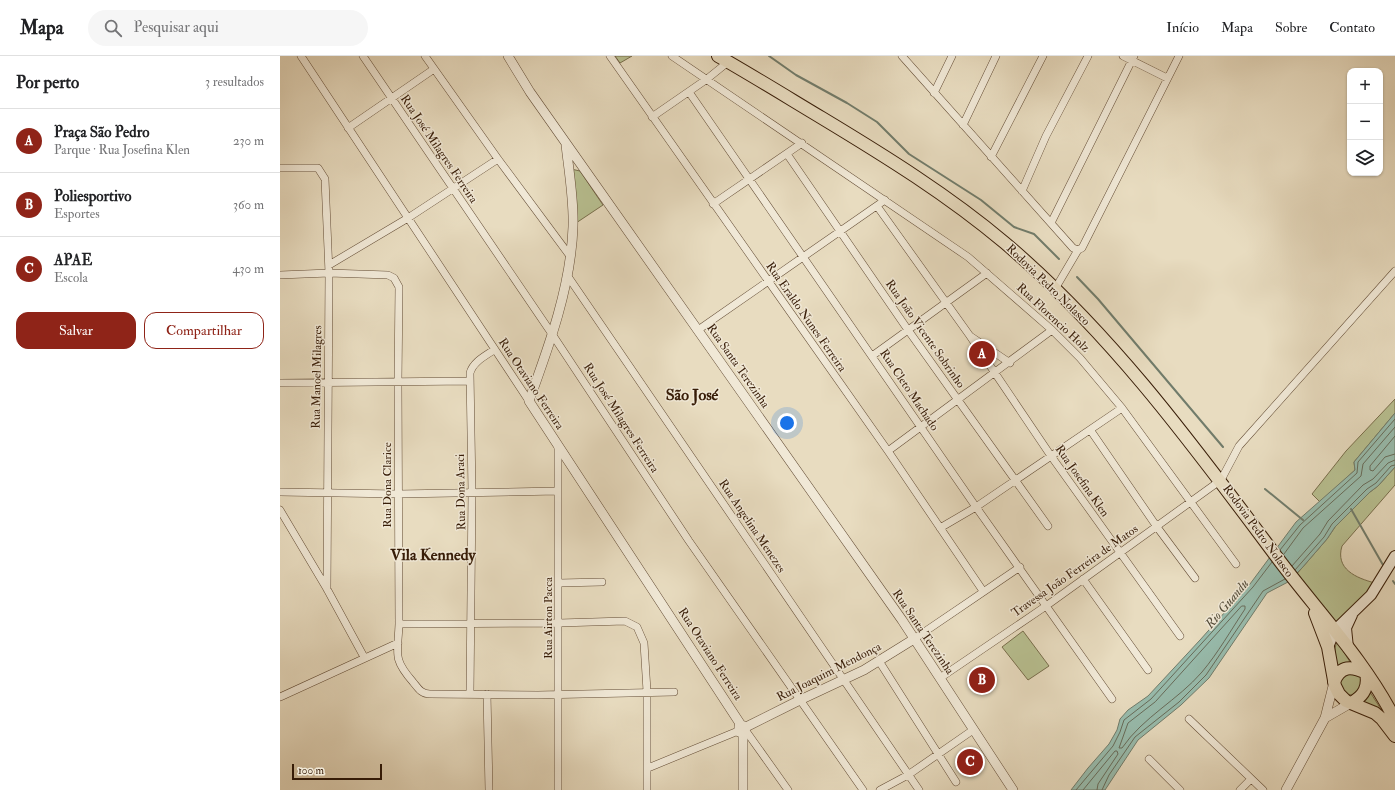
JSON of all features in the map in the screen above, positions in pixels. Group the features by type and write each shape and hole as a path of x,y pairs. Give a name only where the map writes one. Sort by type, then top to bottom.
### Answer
{"highway":[{"name":"Rodovia Pedro Nolasco","path":"723,59 908,171 1005,243 1055,290 1124,360 1221,480 1304,593 1335,630 1366,673 1395,720"},
{"name":"Rodovia Pedro Nolasco","path":"1304,593 1320,623 1328,647 1334,682"},
{"path":"1351,703 1365,692 1368,683 1366,673 1353,667 1348,667 1339,672 1334,682 1339,694 1351,703 1375,713 1382,719 1395,736"}],"main road":[{"path":"1328,647 1335,630 1365,602 1375,590 1395,556"},
{"path":"1348,648 1346,628 1355,610"}],"street":[{"name":"Rua Otaviano Ferreira","path":"301,56 494,350 651,585 743,730 788,790"},
{"name":"Rua José Milagres Ferreira","path":"363,56 552,334 689,541 863,790"},
{"path":"425,56 498,159 570,256"},
{"name":"Rua Santa Terezinha","path":"508,56 526,86 566,144 914,639 1013,790"},
{"name":"Rua Eraldo Nunes Ferreira","path":"610,56 888,452 983,591"},
{"name":"Rua Florencio Holz","path":"672,56 968,257 1052,330 1080,358 1122,408 1236,564"},
{"path":"934,93 952,56"},
{"path":"963,125 996,56"},
{"path":"991,157 1043,56"},
{"path":"1022,191 1046,136 1088,56"},
{"path":"1123,56 1133,58 1167,78"},
{"path":"1055,290 1078,250 1082,248 1179,56"},
{"path":"904,57 934,93 1073,248 1078,250"},
{"path":"1051,223 1133,58"},
{"path":"652,117 707,79 723,59"},
{"path":"348,128 434,70"},
{"name":"Rua Cleto Machado","path":"689,92 803,258 1112,699"},
{"path":"713,204 802,143"},
{"path":"529,401 552,334 567,275 570,256 573,226 569,165 566,144"},
{"name":"Rua João Vicente Sobrinho","path":"787,154 908,330 1048,526"},
{"path":"329,265 408,218 498,159"},
{"path":"569,165 581,164"},
{"name":"Rua Manoel Milagres","path":"280,168 318,168 325,179 329,265 327,589"},
{"path":"698,330 885,200"},
{"name":"Rua Josefina Klen","path":"877,206 996,373 1051,456 1180,636"},
{"path":"1221,480 1239,446 1395,271"},
{"path":"280,275 329,273"},
{"name":"Rua Dona Clarice","path":"329,273 388,275 394,278 399,287 398,663 421,692 430,694 470,694"},
{"path":"872,356 987,273"},
{"name":"Rua Angelina Menezes","path":"567,275 919,790"},
{"path":"888,452 1010,363 1052,330"},
{"path":"970,336 1010,363"},
{"name":"Rua Dona Araci","path":"470,694 472,624 472,492 470,381 471,367 494,350"},
{"path":"280,383 328,384 470,381"},
{"path":"940,528 1090,431 1122,408"},
{"path":"1090,431 1157,527 1195,578"},
{"name":"Rua Airton Pacca","path":"558,446 558,790"},
{"name":"Travessa João Ferreira de Matos","path":"940,678 1121,554 1221,480"},
{"path":"280,492 398,494 558,491"},
{"path":"280,510 327,589 364,657"},
{"name":"Rua Joaquim Mendonça","path":"648,768 743,730 800,700 879,662 983,591 1020,568"},
{"path":"1083,580 1148,670"},
{"path":"559,582 602,582"},
{"path":"399,624 626,621 637,627 644,643 647,691 648,790"},
{"path":"280,697 364,657 398,643"},
{"path":"879,662 956,782"},
{"path":"1286,790 1325,718 1334,682"},
{"path":"470,694 559,694 647,691 674,692"},
{"path":"487,694 489,790"},
{"path":"1325,718 1351,703"},
{"path":"1189,718 1263,790"},
{"path":"742,790 743,730"},
{"path":"880,790 939,754 973,730"},
{"path":"1149,759 1180,790"},
{"path":"1240,790 1251,779"}],"shaded area":[{"path":"615,56 632,56 620,63"},
{"path":"571,169 580,171 603,205 576,223"},
{"path":"1395,399 1395,413 1354,462 1355,470 1320,502 1312,494 1346,451"},
{"path":"1395,467 1395,485 1342,546 1341,554 1344,566 1354,575 1375,583 1335,627 1295,576 1327,539 1335,527 1378,486"},
{"path":"1023,631 1049,666 1028,680 1002,647"},
{"path":"1337,641 1350,662 1342,664 1336,669 1335,648"},
{"path":"1351,671 1361,677 1361,689 1352,695 1345,694 1339,680"},
{"path":"1370,692 1384,714 1361,702 1367,698"}],"water":[{"path":"1395,413 1395,467 1378,486 1335,527 1327,539 1288,582 1267,593 1209,678 1181,705 1138,740 1105,790 1071,790 1109,744 1117,730 1120,719 1128,710 1148,696 1200,640 1250,584 1296,522 1355,470 1354,462"}],"waterway":[{"path":"769,56 796,75 847,103 877,122 909,154 981,200 1014,227 1034,234 1059,259"},
{"path":"1077,277 1098,299 1223,447"},
{"path":"1265,489 1303,520"},
{"path":"1351,509 1383,565"}],"place":[{"name":"Praça São Pedro","path":"982,354"},
{"name":"Poliesportivo","path":"982,680"},
{"name":"APAE","path":"970,762"}],"district":[{"name":"São José","path":"692,395"},
{"name":"Vila Kennedy","path":"433,555"}],"water label":[{"name":"Rio Guandu","path":"1227,604"}]}
